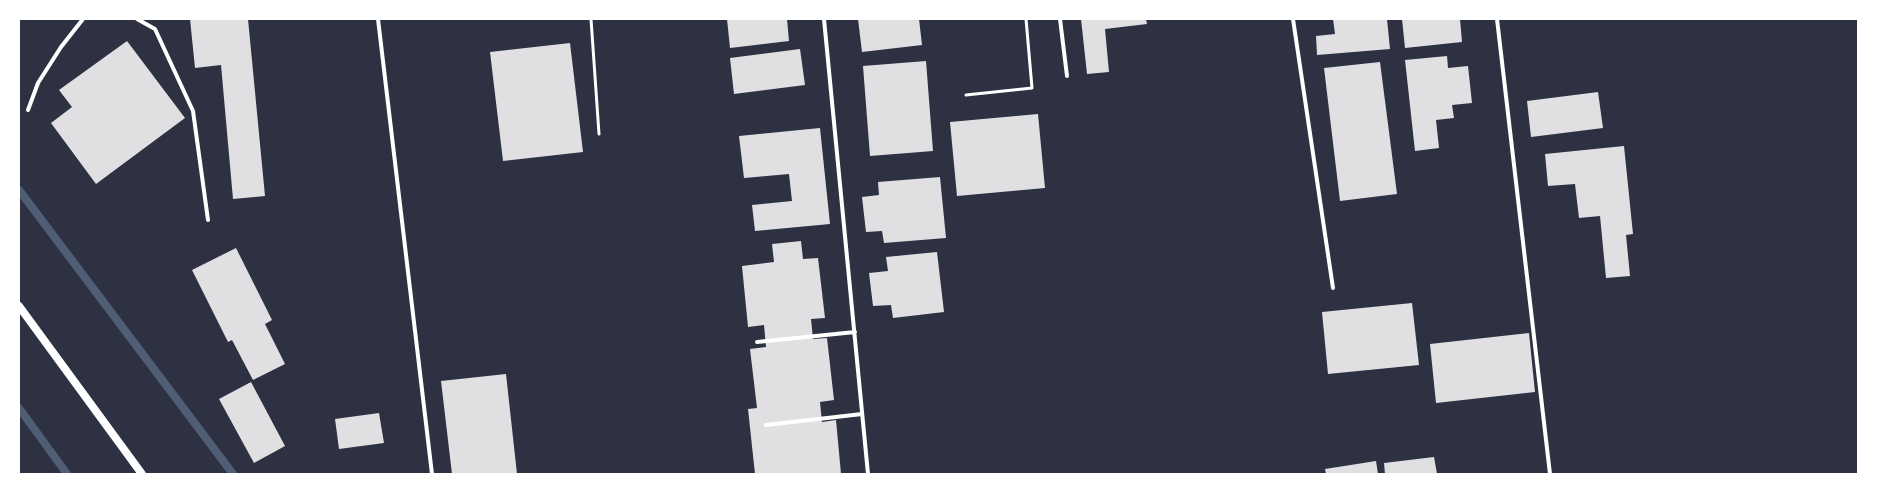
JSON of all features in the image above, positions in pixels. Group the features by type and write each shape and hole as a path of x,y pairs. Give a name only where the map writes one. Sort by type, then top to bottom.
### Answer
{"main road":[{"path":"19,306 142,474"}],"street":[{"path":"28,110 38,83 60,47 83,19"},
{"path":"137,19 155,29 193,110 208,220"},
{"path":"378,19 432,474"},
{"path":"824,19 868,474"},
{"path":"1060,19 1067,76"},
{"path":"1293,19 1333,288"},
{"path":"1497,19 1550,474"},
{"path":"757,342 855,332"},
{"path":"766,425 862,414"}],"lane":[{"path":"591,19 599,134"},
{"path":"966,95 1032,88 1026,19"}],"building":[{"path":"190,19 248,19 265,196 233,199 221,65 195,68"},
{"path":"727,19 787,19 789,41 730,48"},
{"path":"858,19 919,19 922,45 862,52"},
{"path":"1081,19 1146,19 1147,24 1105,29 1109,72 1087,74"},
{"path":"1333,19 1387,19 1390,49 1317,55 1316,36 1335,34"},
{"path":"1402,19 1460,19 1462,42 1405,48"},
{"path":"127,41 185,118 96,184 51,123 72,107 59,90"},
{"path":"570,43 583,152 503,161 490,52"},
{"path":"800,49 805,85 734,94 730,58"},
{"path":"1447,56 1448,68 1468,66 1472,103 1452,105 1454,118 1436,120 1439,148 1415,151 1405,60"},
{"path":"926,61 933,151 870,156 863,66"},
{"path":"1380,62 1397,194 1340,201 1324,68"},
{"path":"1598,92 1603,128 1531,137 1527,101"},
{"path":"1038,114 1045,188 957,196 950,122"},
{"path":"820,128 830,224 755,231 752,205 792,201 789,174 744,178 739,136"},
{"path":"1624,146 1633,234 1626,235 1630,276 1606,278 1600,216 1579,218 1575,184 1548,186 1545,154"},
{"path":"940,177 946,238 884,243 882,231 866,232 862,197 879,195 878,182"},
{"path":"801,241 803,259 818,258 825,318 811,319 813,339 827,338 834,400 820,402 822,422 836,420 841,474 755,474 748,409 757,408 750,349 766,347 764,325 748,327 742,266 774,262 772,244"},
{"path":"236,248 272,320 265,324 285,364 253,380 232,340 228,342 192,270"},
{"path":"937,252 944,312 893,318 891,305 873,306 869,273 888,271 886,257"},
{"path":"1412,303 1419,365 1328,374 1322,312"},
{"path":"1529,333 1535,392 1436,403 1430,344"},
{"path":"506,374 517,474 452,474 441,381"},
{"path":"251,382 285,446 254,463 219,399"},
{"path":"379,413 384,443 339,449 335,419"},
{"path":"1434,457 1437,474 1385,474 1384,463"},
{"path":"1376,461 1378,474 1326,474 1325,469"}],"waterway":[{"path":"19,190 233,474"},
{"path":"19,408 67,474"}]}
